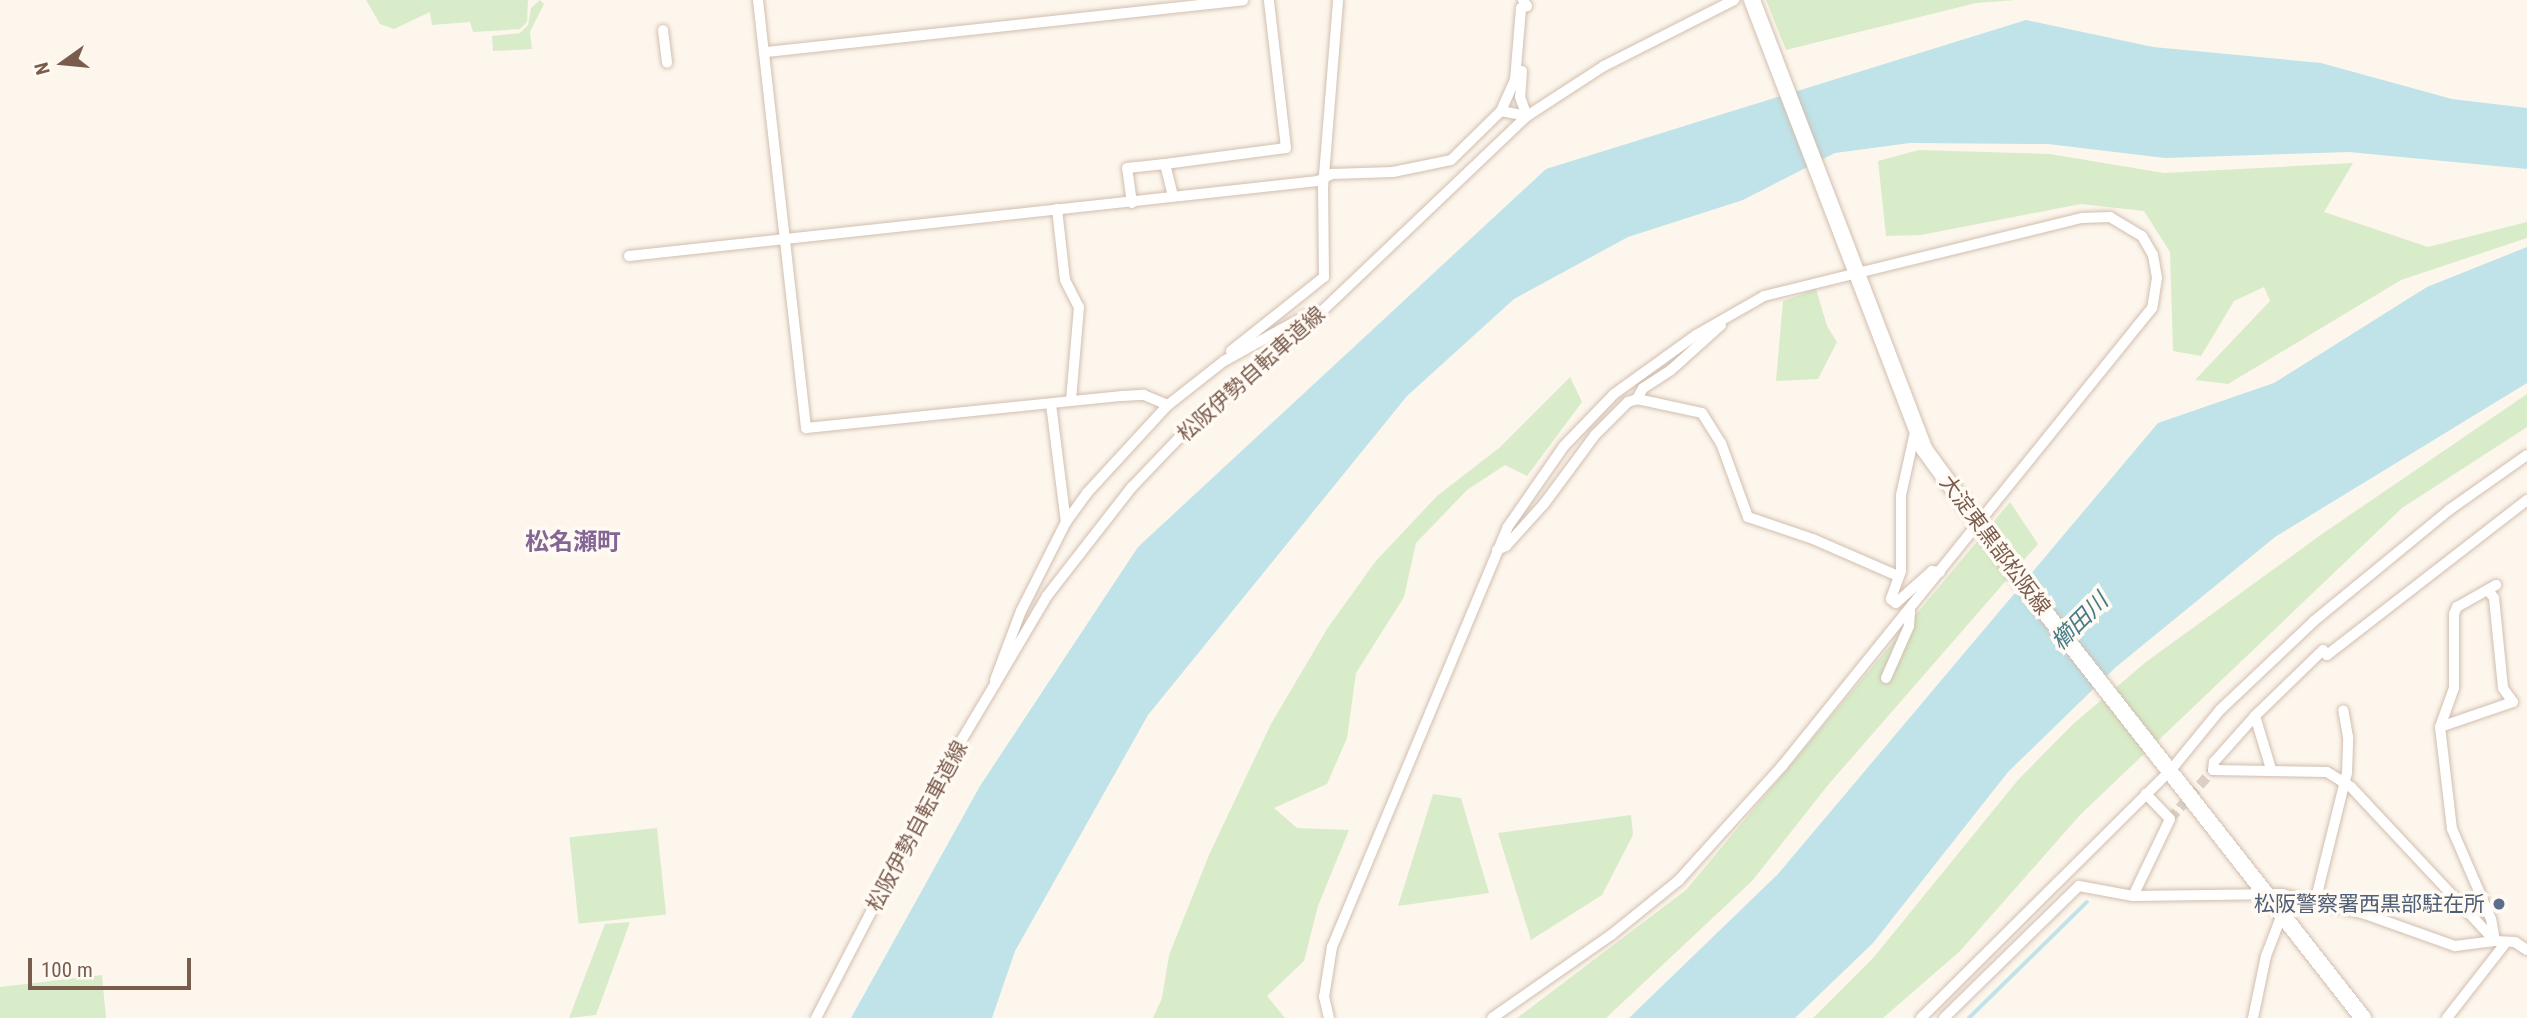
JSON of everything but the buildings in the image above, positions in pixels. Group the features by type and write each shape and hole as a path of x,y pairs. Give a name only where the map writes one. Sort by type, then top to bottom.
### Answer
{"main road":[{"name":"大淀東黒部松阪線","path":"1752,1 1915,432 1980,528 2268,895 2281,917 2363,1018"}],"street":[{"path":"758,0 767,52 806,428 1143,396 1168,405"},
{"path":"767,52 1243,0"},
{"path":"1132,203 1127,168 1286,148 1269,0"},
{"path":"995,684 995,671 1021,611 1066,522 1087,493 1168,405 1324,277 1324,178 1338,0"},
{"name":"松阪伊勢自転車道線","path":"816,1018 949,761 1047,596 1132,487 1220,397 1318,316 1527,116 1604,66 1734,0"},
{"path":"1526,2 1520,97 1527,116"},
{"path":"629,256 1132,203 1451,160 1502,111 1515,79 1521,8 1526,2"},
{"path":"663,30 667,63"},
{"path":"1502,111 1527,116"},
{"path":"1165,163 1173,196"},
{"path":"1057,209 1065,280 1079,307 1071,401"},
{"path":"1329,1018 1324,997 1332,947 1507,528 1564,446 1614,394 1729,314 1764,296 1853,270 2095,217 2124,223 2142,236 2153,255 2157,278 2152,308 1980,528 1940,572 1703,857 1611,935 1492,1018"},
{"path":"1224,361 1311,313 1318,316"},
{"path":"1637,399 1643,388 1671,370 1729,314"},
{"path":"1497,550 1506,546 1544,504 1595,435 1628,402 1637,399 1702,414 1721,443 1748,517 1813,539 1898,576"},
{"path":"1051,404 1066,522"},
{"path":"1915,432 1901,495 1901,571 1891,600 1896,603 1932,571 1940,572"},
{"path":"1921,1018 2146,794 2220,710 2324,612 2449,510 2527,455"},
{"path":"2500,943 2343,782 2327,772 2271,769 2213,771 2214,762 2255,716 2323,650 2328,655 2527,500"},
{"path":"2440,727 2513,702 2504,688 2492,587 2457,607 2454,614 2454,688 2440,727 2452,829 2500,943"},
{"path":"1886,678 1909,626 1910,611"},
{"path":"2315,902 2343,782 2348,737 2343,710"},
{"path":"2255,716 2271,769"},
{"path":"2133,896 2170,819 2146,794"},
{"path":"1944,1018 2071,890 2080,886 2133,896 2240,891 2268,895 2315,902 2455,946 2515,942 2527,950"},
{"path":"2253,1018 2266,956 2281,917"},
{"path":"2447,1018 2500,943"}],"green space":[{"path":"366,0 528,0 527,22 520,29 473,32 470,22 432,25 430,12 394,29 380,24"},
{"path":"540,0 544,4 530,32 532,49 493,51 492,36 520,33 528,25 531,8"},
{"path":"1766,0 2015,0 1976,3 1786,50"},
{"path":"1919,150 2050,154 2164,173 2353,163 2324,212 2428,247 2527,222 2527,238 2401,280 2228,384 2195,380 2270,301 2264,287 2234,301 2201,356 2173,351 2170,252 2144,211 2081,204 1921,235 1886,236 1878,161"},
{"path":"1816,289 1827,326 1837,342 1818,379 1776,381 1783,301"},
{"path":"1570,377 1582,402 1527,476 1505,465 1467,490 1416,543 1404,597 1356,673 1347,738 1327,784 1274,808 1297,828 1349,830 1318,906 1304,961 1267,996 1285,1018 1153,1018 1162,998 1169,955 1209,855 1271,724 1327,629 1375,562 1437,496 1499,448"},
{"path":"2527,394 2527,427 2402,508 2080,815 1960,951 1883,1018 1813,1018 1874,957 2018,780 2072,725 2146,662 2322,534"},
{"path":"2010,502 2038,544 1828,785 1752,881 1606,1018 1517,1018 1686,890"},
{"path":"1433,794 1461,798 1489,893 1398,906"},
{"path":"1631,815 1633,835 1602,895 1531,940 1498,833"},
{"path":"657,828 666,915 579,924 569,837"},
{"path":"630,922 596,1015 569,1018 605,924"},
{"path":"102,975 106,1018 0,1018 0,987"}],"water":[{"path":"2026,20 2153,47 2321,63 2452,99 2527,108 2527,169 2349,152 2165,158 2048,144 1910,143 1835,153 1743,200 1628,237 1514,299 1407,396 1148,715 1015,951 992,1018 851,1018 980,786 1138,547 1546,169"},
{"name":"櫛田川","path":"2527,247 2527,383 2275,537 2116,667 2008,772 1873,943 1795,1018 1629,1018 1778,874 2158,423 2274,383 2427,287"}],"waterway":[{"path":"1969,1018 2087,902"}],"tunnel":[{"path":"2170,819 2213,770"}],"place":[{"name":"松阪警察署西黒部駐在所","path":"2499,904"}],"district":[{"name":"松名瀬町","path":"573,543"}]}
